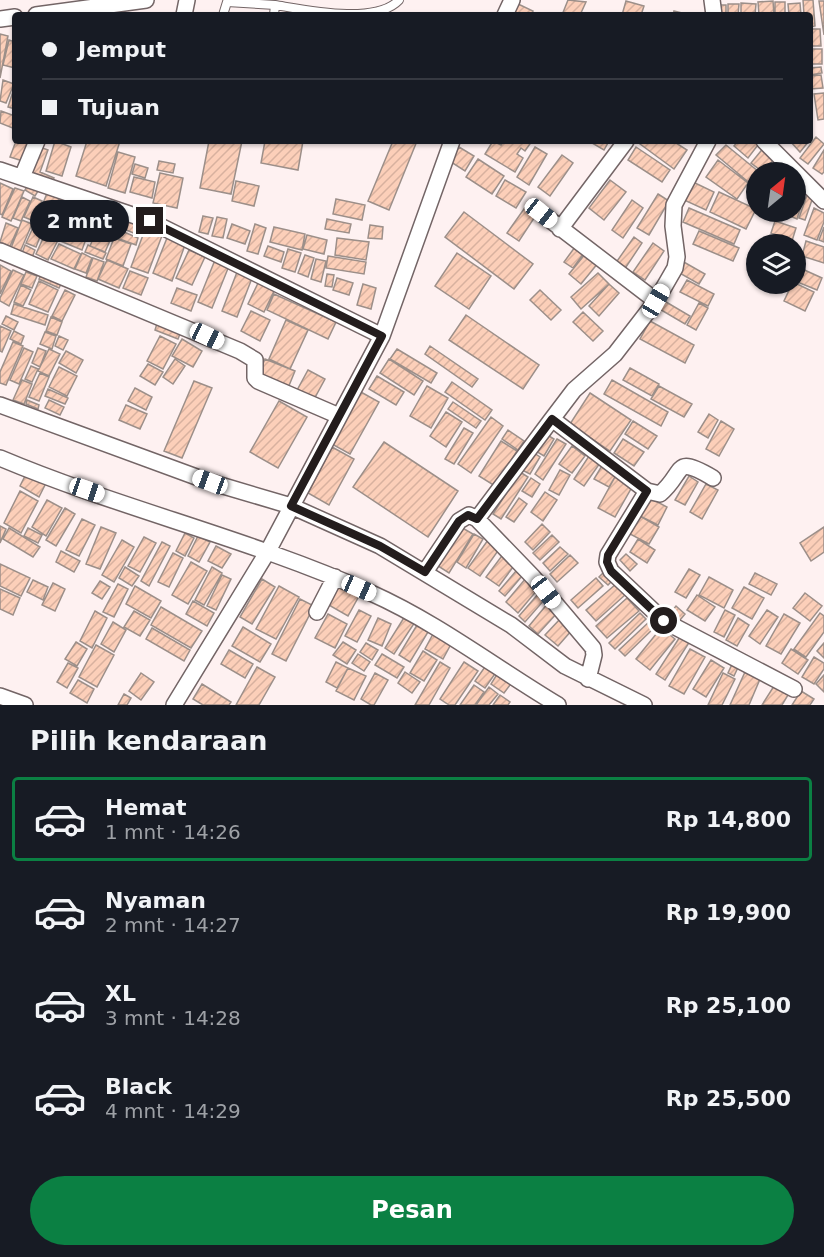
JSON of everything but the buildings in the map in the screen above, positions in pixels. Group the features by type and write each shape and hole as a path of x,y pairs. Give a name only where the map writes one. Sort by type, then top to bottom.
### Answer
{"street":[{"path":"81,12 134,6"},
{"path":"22,177 36,144"},
{"path":"174,705 270,548 382,336 451,144"},
{"path":"560,229 624,144"},
{"path":"477,519 574,390 615,354 656,301 676,262 674,205 706,144"},
{"path":"767,144 824,201"},
{"path":"0,170 150,221 382,336"},
{"path":"541,213 656,301"},
{"path":"0,251 240,351 255,360 255,378 258,381 339,416"},
{"path":"0,405 380,546 511,625 588,679 644,705"},
{"path":"552,419 647,491 660,494 681,467 688,465 713,478"},
{"path":"0,458 270,548 392,603 470,648 558,705"},
{"path":"647,491 608,555 607,562 611,571 664,621 794,689"},
{"path":"425,572 459,521 468,515 477,519 533,577 593,648 594,655 588,679"},
{"path":"317,612 335,577"},
{"path":"0,696 25,705"}],"lane":[{"path":"378,12 386,10 399,0"},
{"path":"224,12 227,2 339,12"},
{"path":"274,12 275,5"}],"route":[{"path":"150,221 382,336 291,506 380,546 425,572 459,521 468,515 477,519 552,419 612,462 647,491 608,555 607,562 611,571 664,621"}]}
